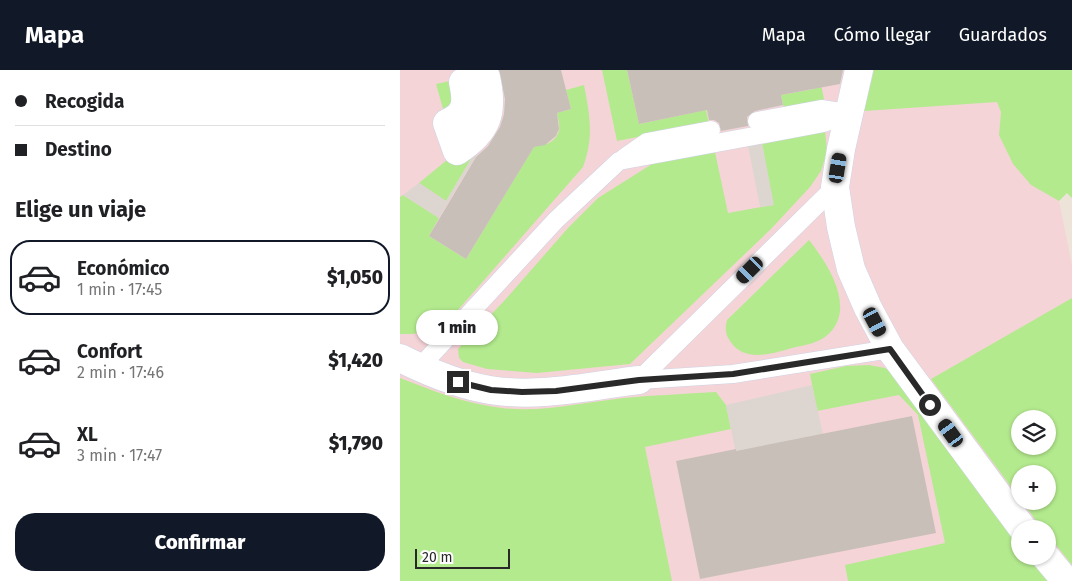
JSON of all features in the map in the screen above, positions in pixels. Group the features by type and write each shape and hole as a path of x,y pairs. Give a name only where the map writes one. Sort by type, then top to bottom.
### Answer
{"street":[{"path":"859,70 834,187 851,269 868,308 890,349 1016,520"},
{"path":"452,137 467,124 475,112 478,102 475,74"},
{"path":"410,363 458,382 491,390 522,392 556,391 639,380"},
{"path":"1053,565 1066,581"}],"lane":[{"path":"757,121 821,109 849,113"},
{"path":"619,161 824,123 849,113"},
{"path":"410,363 619,161 647,142 710,130"},
{"path":"639,380 834,187"},
{"path":"639,380 733,374 890,349"}],"shaded area":[{"path":"400,70 1027,70 1054,176 1072,265 1072,581 400,581"},
{"path":"499,113 501,122 496,123 439,218 403,195 419,183 446,201"},
{"path":"762,143 774,205 760,207 748,146"},
{"path":"812,385 823,434 743,487 726,405"}],"green space":[{"path":"602,70 627,70 639,124 706,110 709,123 617,141"},
{"path":"818,70 824,99 784,109 781,95 814,89"},
{"path":"874,70 1072,70 1072,198 1067,193 1059,201 1031,185 1013,164 999,135 1001,112 997,102 864,111"},
{"path":"459,79 447,123 436,84"},
{"path":"584,85 590,136 583,167 458,310 427,330 413,334 400,334 400,197 403,195 439,218 429,236 466,259 535,145 543,145 550,142 558,135 557,113 571,109 566,90"},
{"path":"493,122 446,201 419,183"},
{"path":"825,130 827,152 821,171 810,187 771,229 630,364 537,373 487,369 463,362 459,358 458,349 504,301 568,228 598,198 652,164 715,152 728,213 773,205 762,143"},
{"path":"809,240 831,274 837,288 840,314 835,326 825,337 818,341 779,352 752,355 736,348 727,336 727,320"},
{"path":"1072,298 1072,565 1056,545 1056,520 1036,520 1028,510 1056,510 1056,465 1011,465 1011,487 931,379"},
{"path":"869,365 885,368 900,379 1011,528 1011,565 1041,565 1054,581 848,581 845,565 945,543 918,415 899,395 817,411 810,374 846,366"},
{"path":"400,378 463,400 489,406 517,409 548,408 636,397 716,392 726,405 731,429 645,447 672,581 400,581"}],"building":[{"path":"499,70 561,70 571,109 557,113 559,129 556,136 545,145 534,147 466,259 429,236 476,157 488,146 500,127 504,114 505,99"},
{"path":"627,70 843,70 840,84 781,95 783,105 755,111 747,117 748,126 721,131 719,123 709,120 707,110 639,124"},
{"path":"912,416 936,533 700,579 676,461"}],"route":[{"path":"458,382 491,390 522,392 556,391 639,380 733,374 890,349 930,405"}]}
